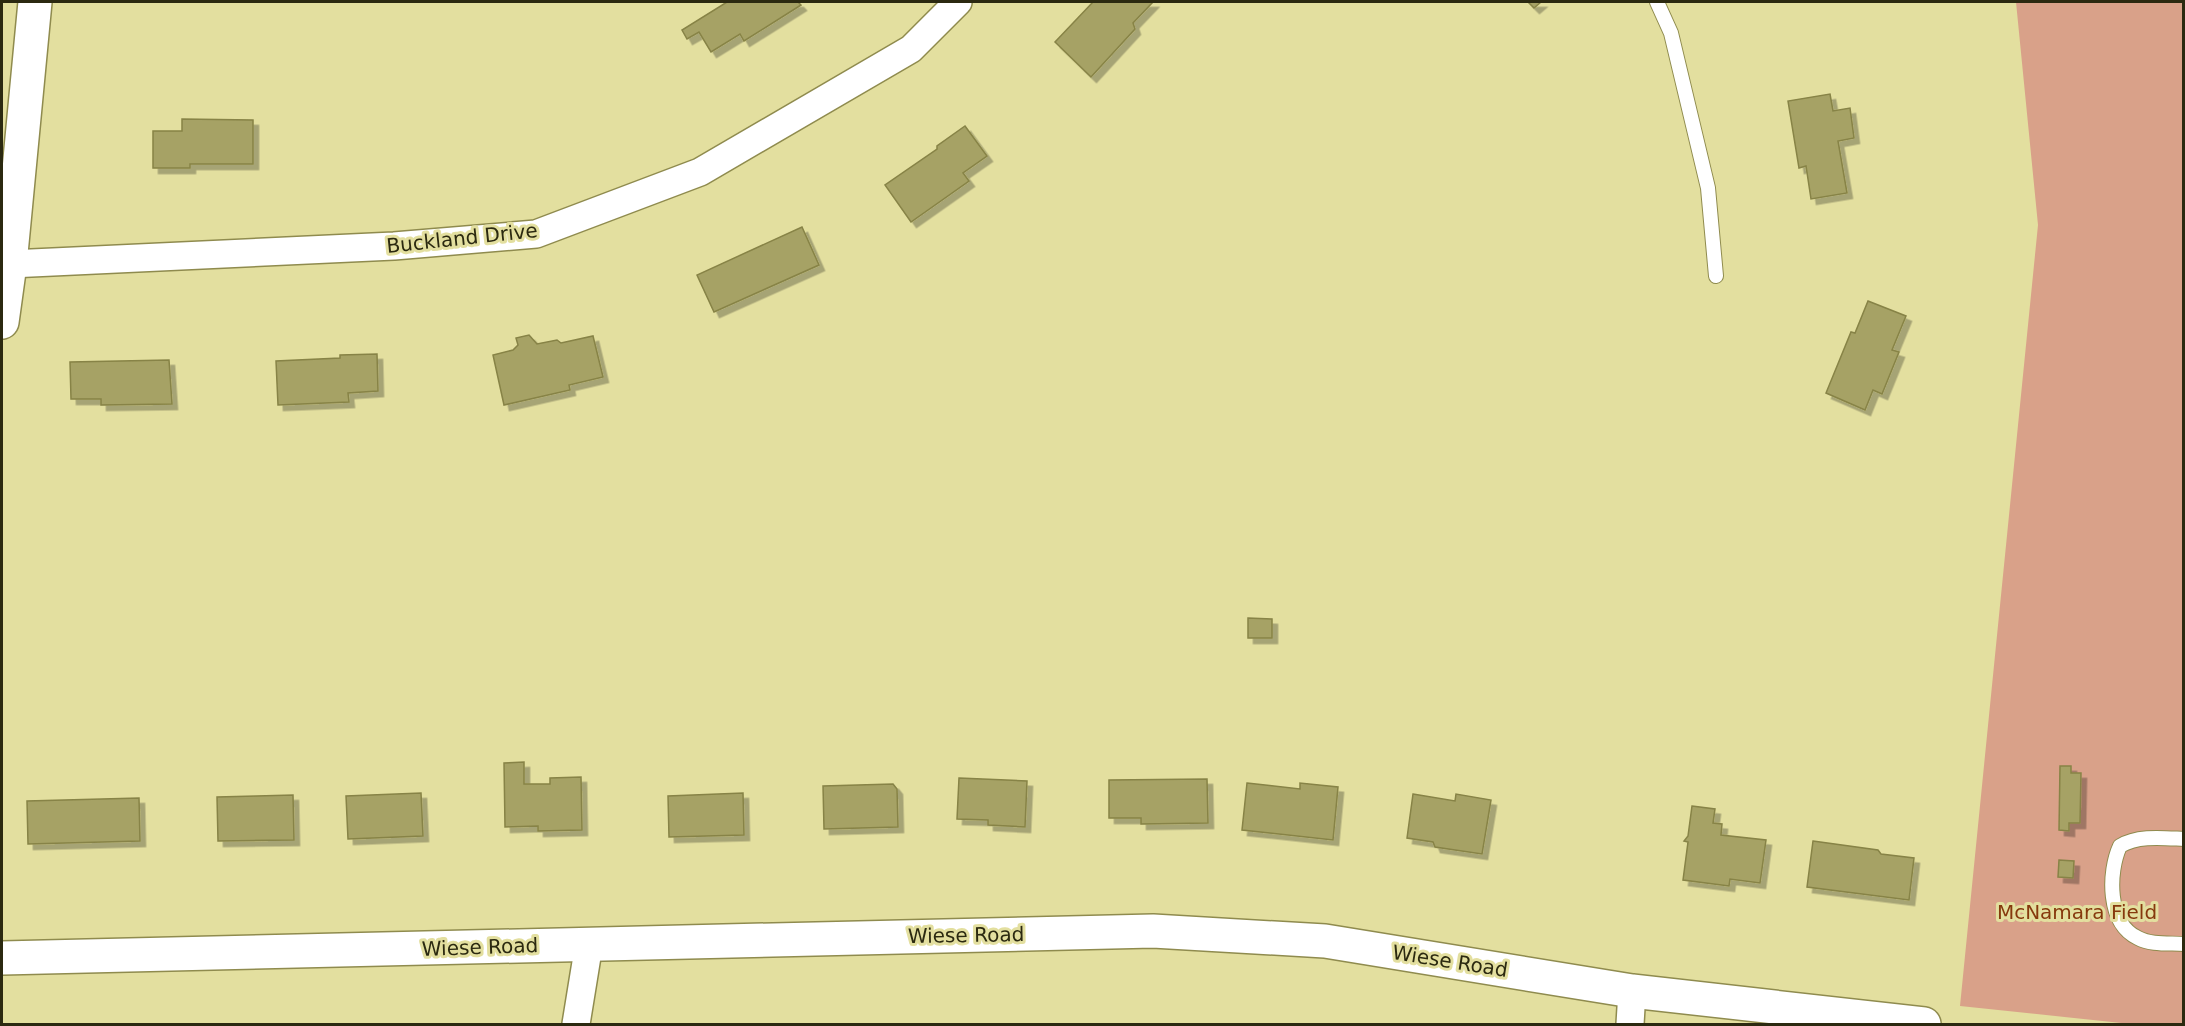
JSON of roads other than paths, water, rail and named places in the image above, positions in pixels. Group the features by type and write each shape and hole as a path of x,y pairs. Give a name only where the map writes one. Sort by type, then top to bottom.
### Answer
{"street":[{"path":"2,322 10,264 34,2"},
{"name":"Buckland Drive","path":"10,264 394,246 536,234 700,172 911,49 958,2"},
{"name":"Wiese Road","path":"2,958 1153,931 1325,941 1632,991 1924,1024"},
{"path":"576,1024 589,944"},
{"path":"1630,1024 1632,991"}],"lane":[{"path":"1657,2 1671,33 1708,188 1716,276"},
{"path":"2184,839 2154,838 2128,841 2120,846 2112,892 2115,911 2126,930 2136,938 2150,942 2184,944"}],"park label":[{"name":"McNamara Field","path":"2077,912"}]}
